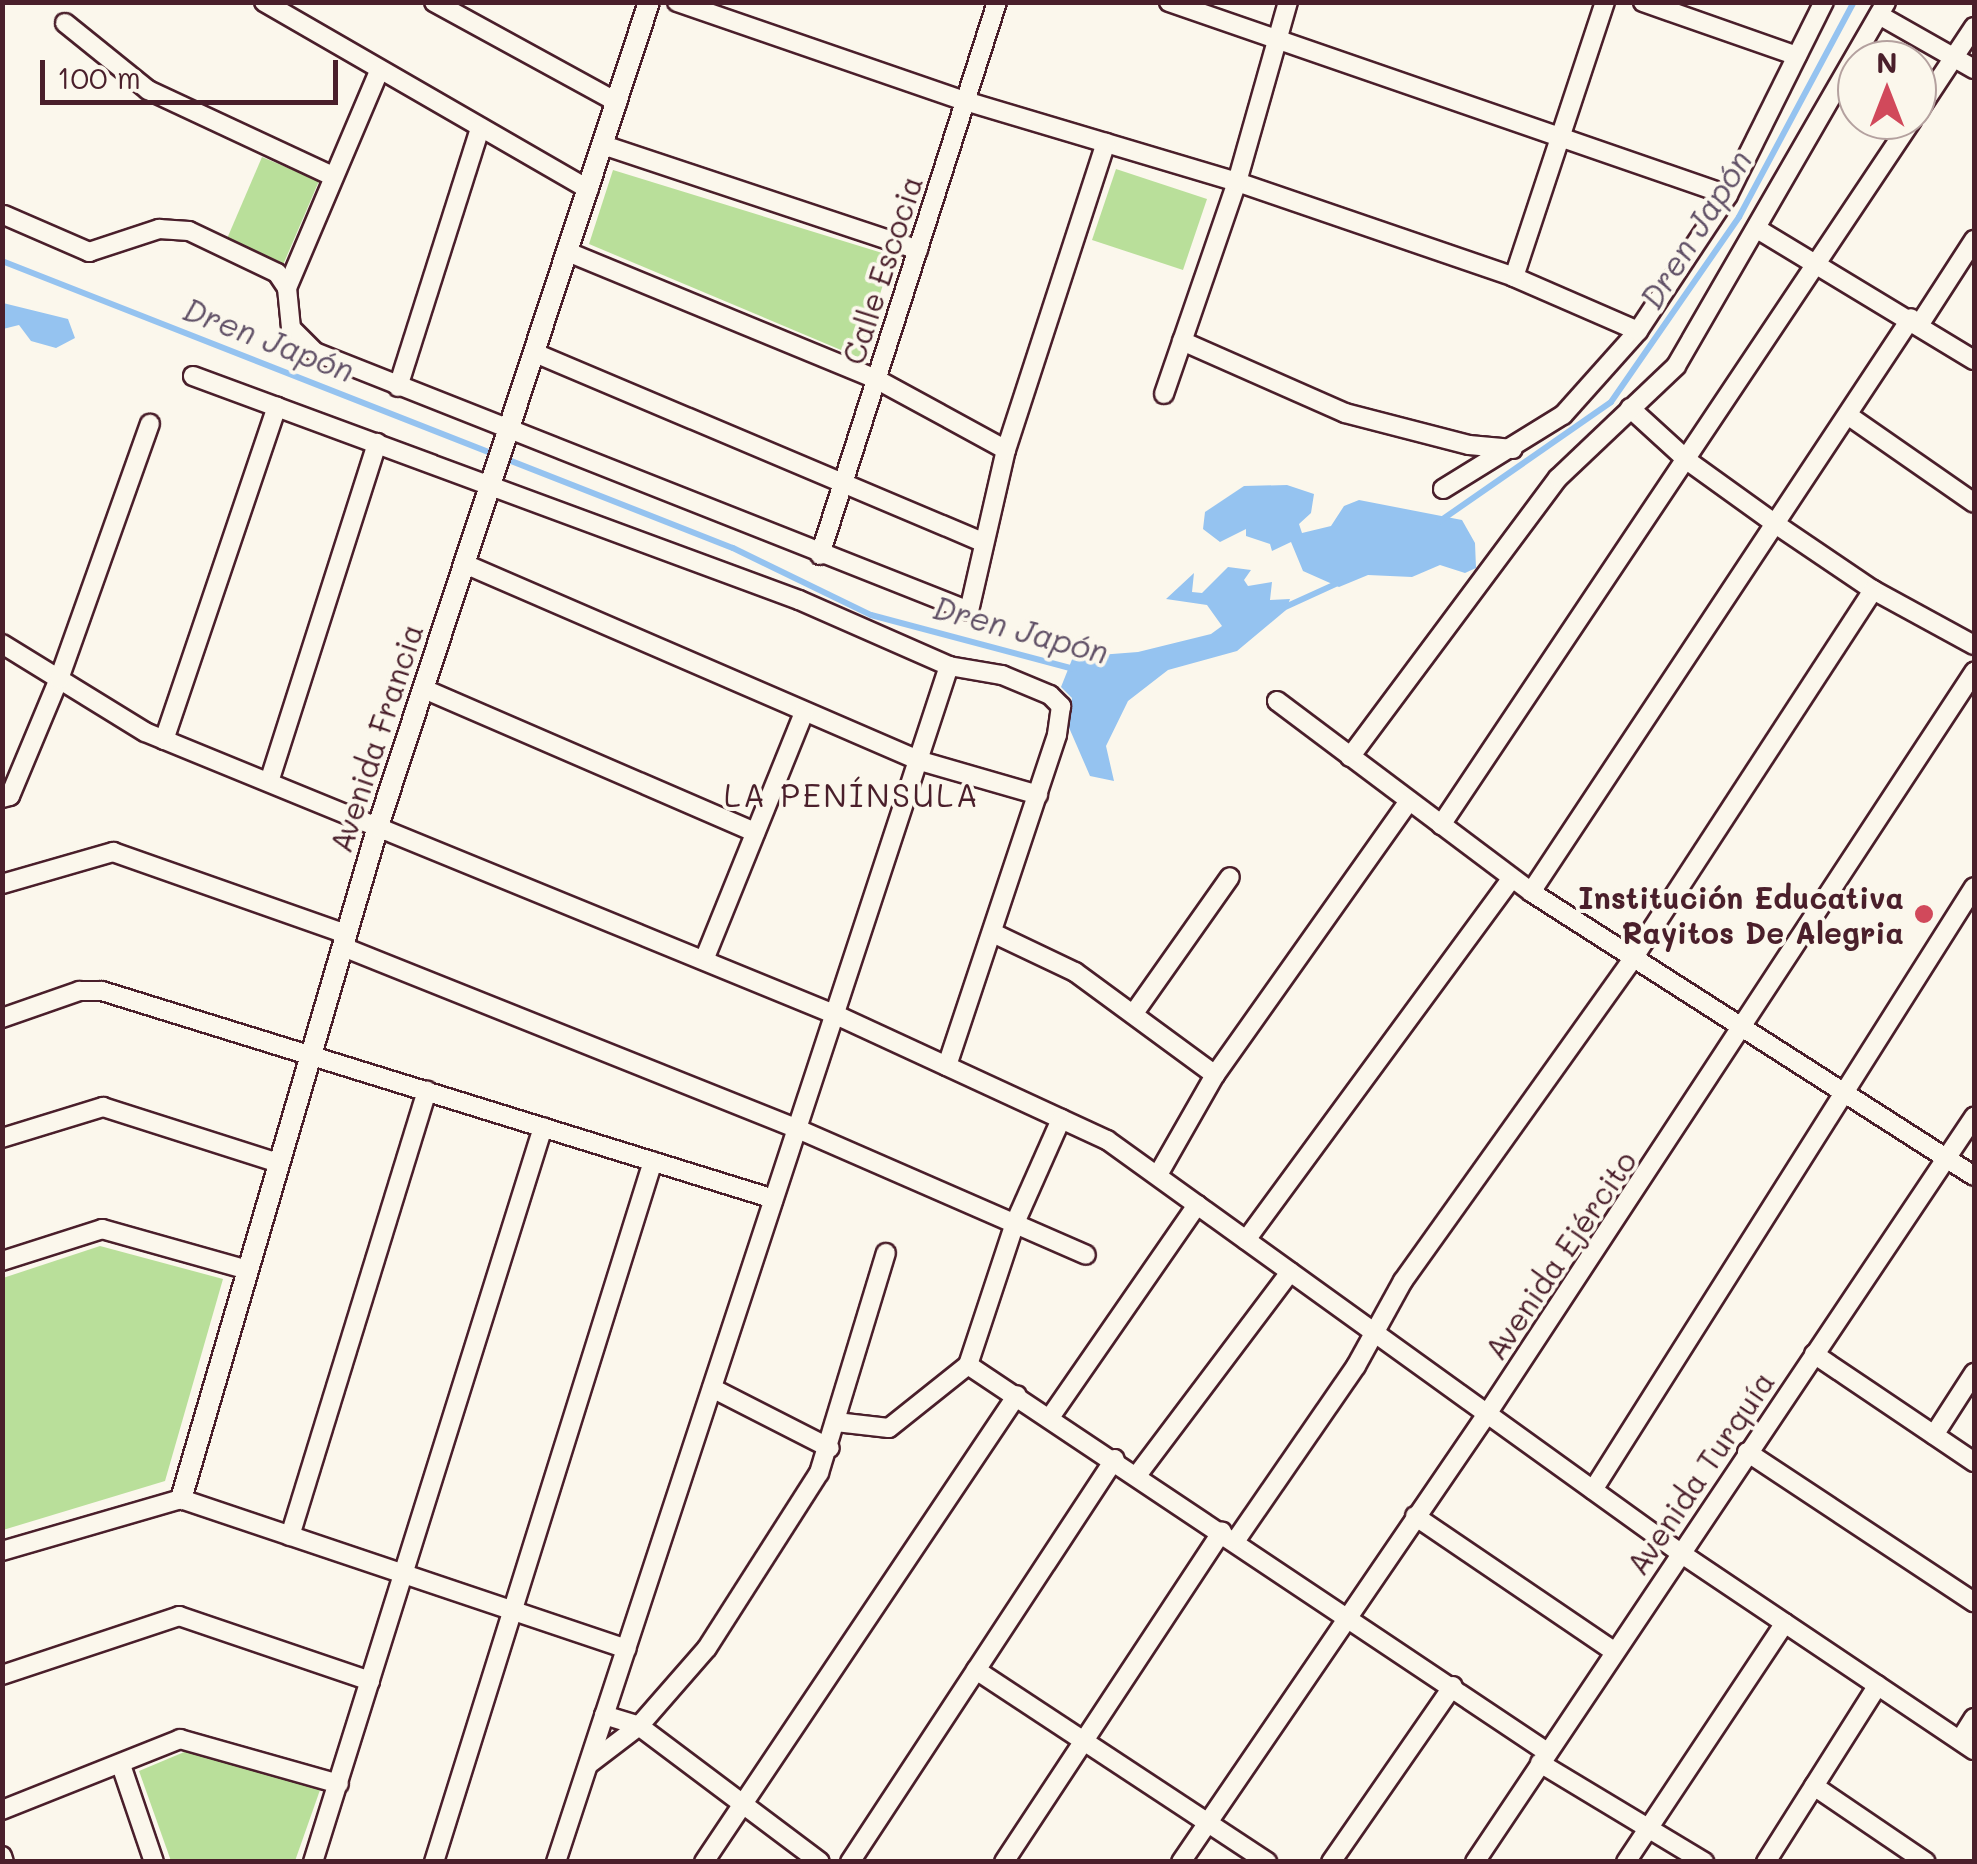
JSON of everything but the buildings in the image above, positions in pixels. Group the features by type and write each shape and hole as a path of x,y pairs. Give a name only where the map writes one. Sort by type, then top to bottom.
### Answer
{"street":[{"path":"264,2 589,190"},
{"path":"434,2 617,102"},
{"name":"Avenida Francia","path":"180,1499 378,826 649,2"},
{"path":"678,2 965,101 1236,182 1514,276 1638,331"},
{"name":"Calle Escocia","path":"820,554 997,2"},
{"path":"1169,2 1278,35 1728,194"},
{"path":"1164,394 1236,182 1288,2"},
{"path":"1514,276 1605,2"},
{"path":"1644,2 1797,56"},
{"path":"1443,489 1514,449 1563,414 1638,331 1728,194 1824,2"},
{"path":"1350,757 1558,478 1676,366 1759,230 1882,8 1974,69"},
{"path":"65,24 148,90 330,175"},
{"path":"1937,82 1974,27"},
{"path":"287,288 330,175 379,71"},
{"path":"398,387 480,128"},
{"path":"1441,825 1899,140"},
{"path":"4,215 90,252 160,228 190,230 277,273 287,288 292,328 314,352 968,611 981,541 1006,450 1106,143"},
{"path":"604,145 918,250"},
{"path":"1759,230 1916,320 1974,360"},
{"path":"1531,892 1849,416 1974,240"},
{"path":"568,252 876,379 1006,450"},
{"path":"1182,341 1345,413 1469,445 1514,449"},
{"path":"535,353 981,541"},
{"path":"194,376 377,443 493,480 799,600 950,666 1002,675 1061,706 1038,794 948,1066"},
{"path":"164,740 277,407"},
{"path":"1630,408 1688,461 1777,524 1873,590 1974,645"},
{"path":"1849,416 1974,503"},
{"path":"2,798 10,796 59,679 150,424"},
{"path":"269,782 377,443"},
{"path":"465,564 917,760 1038,794"},
{"path":"1004,1862 1082,1737 1376,1333 1403,1280 1634,957 1873,590"},
{"path":"2,644 164,740 834,1014 1061,1119 1159,1172 1197,1205 1679,1552 1968,1745 1974,1718"},
{"path":"556,1862 950,666"},
{"name":"Avenida Ejército","path":"1181,1862 1346,1614 1487,1414 1744,1028 1974,672"},
{"path":"424,688 754,832"},
{"path":"1277,701 1531,892 1974,1176"},
{"path":"704,960 804,713"},
{"path":"1159,1172 1215,1075 1408,801"},
{"path":"2,884 112,852 344,941 798,1129 1086,1255"},
{"path":"1134,1013 1230,877"},
{"path":"1246,1240 1512,878"},
{"path":"1594,1490 1974,886"},
{"path":"993,933 1076,972 1215,1075"},
{"path":"2,1018 79,991 102,991 774,1198"},
{"path":"290,1536 427,1091"},
{"path":"2,1138 103,1107 279,1163"},
{"name":"Avenida Turquía","path":"1475,1862 1679,1552 1974,1117"},
{"path":"836,1422 889,1428 968,1364 1016,1223 1061,1119"},
{"path":"313,1862 543,1127"},
{"path":"434,1862 653,1161"},
{"path":"1051,1416 1197,1205"},
{"path":"2,1261 102,1228 248,1270"},
{"path":"588,1764 640,1726 708,1648 830,1448 886,1252"},
{"path":"1138,1474 1290,1272"},
{"path":"1814,1354 1974,1462"},
{"path":"968,1364 1453,1686 1543,1758 1704,1862"},
{"path":"1934,1435 1974,1373"},
{"path":"712,1388 830,1448"},
{"path":"704,1862 1018,1395"},
{"path":"1747,1452 1974,1602"},
{"path":"850,1862 1115,1459"},
{"path":"2,1551 180,1499 626,1649"},
{"path":"1416,1516 1614,1651"},
{"path":"2,1675 179,1616 370,1681"},
{"path":"1626,1862 1785,1623"},
{"path":"976,1670 1210,1819 1267,1862"},
{"path":"1766,1862 1878,1685"},
{"path":"1331,1862 1453,1686"},
{"path":"604,1715 640,1726 820,1862"},
{"path":"2,1810 191,1738 339,1784"},
{"path":"121,1765 154,1862"},
{"path":"1814,1786 1926,1862"}],"green space":[{"path":"262,157 319,181 283,265 226,241"},
{"path":"1116,169 1207,199 1183,270 1092,240"},
{"path":"613,170 892,256 860,358 589,244"},
{"path":"100,1246 223,1279 165,1481 3,1530 3,1278"},
{"path":"189,1750 320,1790 295,1861 171,1861 139,1771"}],"water":[{"path":"3,303 68,319 75,338 56,348 31,341 19,325 3,329"},
{"path":"1287,485 1314,494 1311,513 1299,524 1302,533 1331,526 1344,506 1359,500 1462,520 1475,543 1476,568 1465,573 1440,565 1412,577 1368,575 1339,587 1303,571 1291,542 1272,551 1270,544 1246,536 1246,529 1220,542 1203,529 1205,512 1244,486"},
{"path":"1228,567 1251,570 1244,580 1248,586 1272,582 1270,600 1290,599 1286,610 1237,651 1168,670 1128,701 1106,746 1114,781 1090,776 1067,723 1072,698 1061,687 1073,657 1138,652 1211,634 1222,626 1207,605 1166,599 1194,573 1192,592 1202,593"}],"waterway":[{"name":"Dren Japón","path":"1440,521 1611,402 1739,217 1854,2"},
{"name":"Dren Japón","path":"2,261 733,548 871,615 1074,669"},
{"name":"Dren Japón","path":"1283,608 1340,582"}],"place":[{"name":"Institución Educativa Rayitos De Alegria","path":"1924,914"}],"district":[{"name":"LA PENÍNSULA","path":"852,794"}]}
